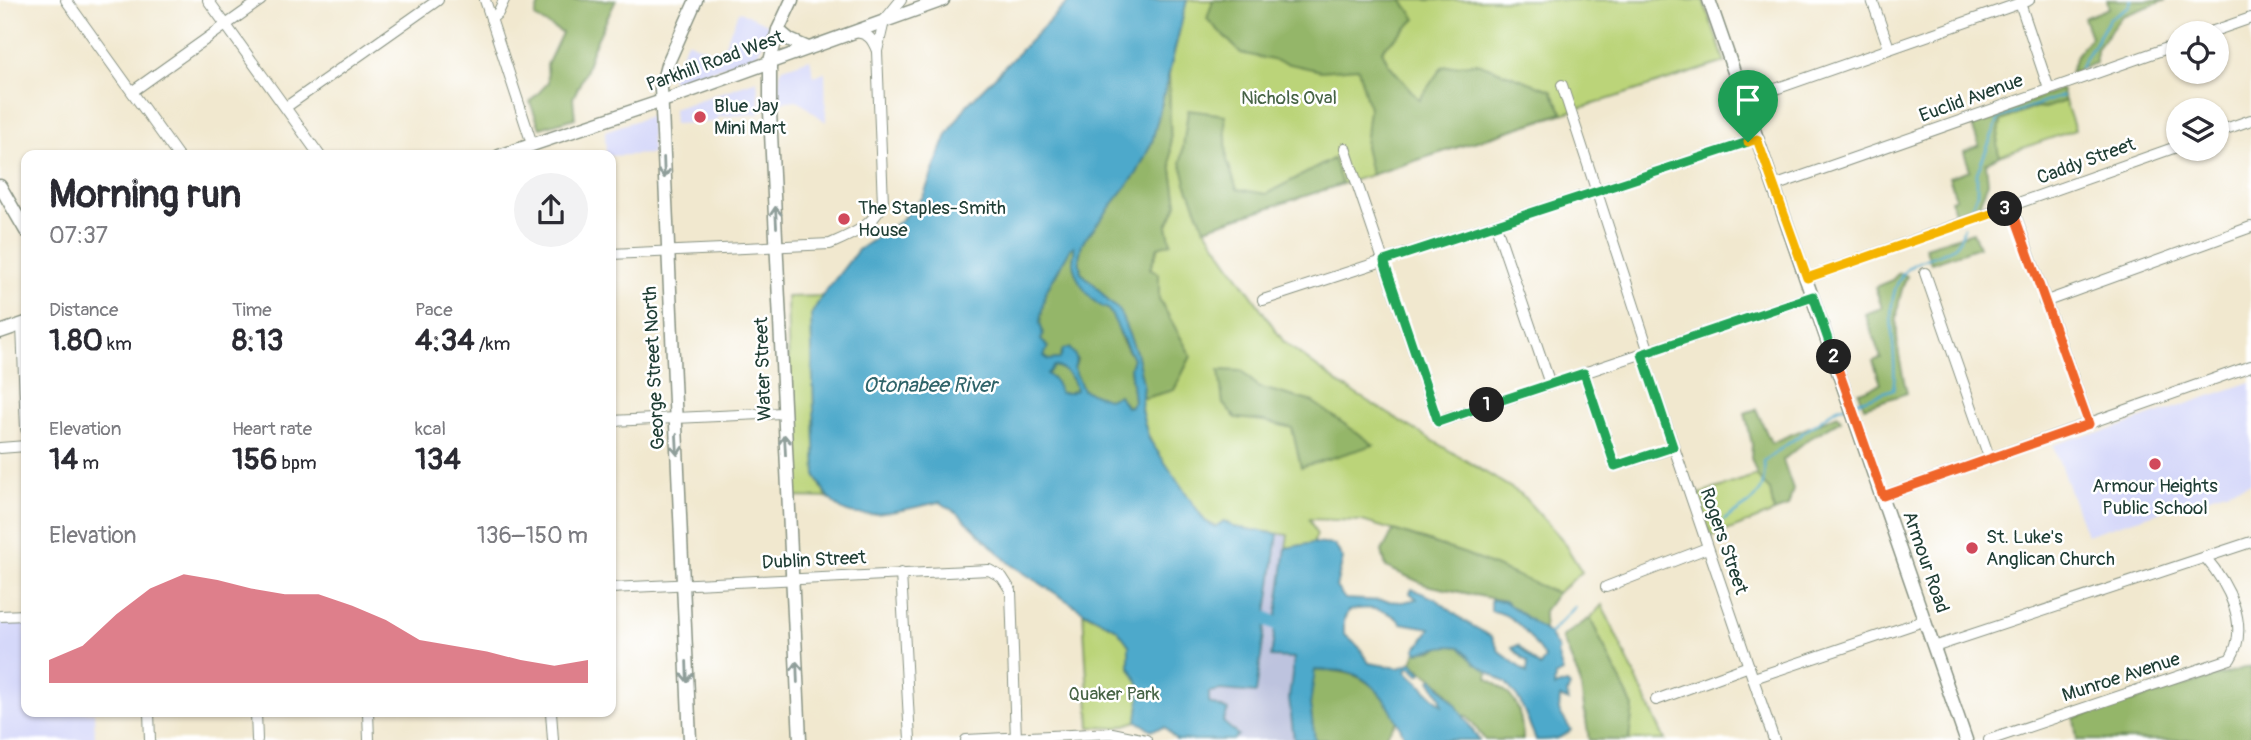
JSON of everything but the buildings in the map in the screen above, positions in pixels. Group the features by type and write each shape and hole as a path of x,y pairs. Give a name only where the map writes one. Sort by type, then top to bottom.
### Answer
{"main road":[{"name":"George Street North","path":"690,740 662,88 667,65 696,0"},
{"name":"Water Street","path":"792,0 778,30 770,61 770,112 800,740"},
{"name":"Parkhill Road West","path":"516,150 854,32 884,21 914,4 943,0"},
{"name":"Armour Road","path":"1709,0 1966,740"},
{"path":"778,30 790,40 808,48"},
{"path":"0,186 21,223"},
{"path":"0,200 21,224"},
{"path":"0,332 21,325"}],"street":[{"path":"66,0 174,150"},
{"path":"208,0 316,150"},
{"path":"133,91 261,0"},
{"path":"286,107 438,0"},
{"path":"485,0 532,144"},
{"path":"491,19 498,13 504,0"},
{"path":"616,254 830,244 860,231 875,218 883,204 877,51 884,21 901,0"},
{"path":"1872,0 1889,48"},
{"path":"1744,100 2024,2 2049,89"},
{"path":"2229,26 2251,18"},
{"path":"854,32 864,32 872,39 877,51"},
{"name":"Euclid Avenue","path":"1774,186 2166,48"},
{"name":"Rogers Street","path":"1562,85 1673,447 1774,740"},
{"path":"2229,128 2251,120"},
{"path":"1263,300 1757,139"},
{"path":"1345,148 1438,422 1813,296"},
{"name":"Caddy Street","path":"1807,278 2166,151"},
{"path":"2011,206 2089,424"},
{"path":"1496,226 1550,384"},
{"path":"2044,302 2251,226"},
{"path":"1925,273 1989,457"},
{"path":"1883,496 2251,366"},
{"path":"1584,373 1615,466 1673,447"},
{"path":"616,421 783,413"},
{"path":"0,448 21,446"},
{"path":"1934,647 2251,542"},
{"path":"1606,587 1707,548"},
{"name":"Munroe Avenue","path":"1989,740 2230,659 2242,646 2244,628 2241,606 2228,583 2205,557"},
{"name":"Dublin Street","path":"616,588 989,570 1002,577 1011,591 1016,739"},
{"path":"901,573 910,740"},
{"path":"0,616 21,615"},
{"path":"1754,678 1926,620"},
{"path":"1657,700 1749,666"},
{"path":"149,717 150,740"},
{"path":"256,717 257,740"},
{"path":"368,717 369,740"},
{"path":"551,717 553,740"},
{"path":"966,740 1116,733 1146,740"}],"shaded area":[{"path":"739,11 771,26 757,55 673,83 671,77 687,41 720,55"},
{"path":"810,59 814,76 825,72 826,122 797,100 779,102 780,73 783,68"},
{"path":"757,80 760,114 717,117 717,122 674,124 673,109"},
{"path":"650,116 652,154 616,156 616,150 606,150 605,131"},
{"name":"Armour Heights Public School","path":"2251,382 2251,483 2086,535 2053,445 2104,432"},
{"path":"1278,534 1288,535 1271,656 1294,658 1289,698 1294,740 1233,740 1238,735 1223,722 1209,703 1209,692 1221,690 1256,693"},
{"path":"21,621 21,717 94,717 95,740 0,740 0,622"}],"green space":[{"path":"540,0 616,0 573,98 575,118 540,128 530,102 548,83 547,65 562,33 535,17"},
{"name":"Nichols Oval","path":"1187,0 1703,0 1725,62 1205,228 1284,342 1341,385 1521,494 1561,538 1582,572 1557,593 1426,540 1362,521 1309,519 1317,535 1313,543 1286,548 1288,535 1234,527 1224,521 1216,527 1205,521 1163,463 1146,431 1141,399 1174,390 1191,356 1159,299 1159,274 1150,268 1177,204 1171,163 1169,74"},
{"path":"1213,0 1402,0 1416,19 1382,50 1388,63 1419,100 1442,67 1477,63 1551,90 1563,113 1371,175 1365,146 1369,108 1358,68 1321,71 1241,53 1207,19"},
{"path":"2107,0 2166,0 2122,16 2096,49 2096,63 2070,73 2076,56 2091,37 2084,18 2109,8"},
{"path":"1169,74 1171,163 1177,204 1167,226 1171,243 1158,247 1150,268 1159,274 1159,299 1191,356 1174,390 1141,399 1143,383 1136,352 1119,310 1081,273 1079,258 1082,243 1137,173 1152,142"},
{"path":"2061,89 2065,101 2045,108 2036,107 2001,121 1997,144 1999,156 1986,163 1988,183 1976,211 1957,217 1951,200 1956,198 1949,177 1970,170 1964,152 1979,145 1971,123"},
{"path":"2065,101 2075,130 1999,156 1997,144 2001,121 2036,107 2045,108"},
{"path":"1188,110 1225,115 1227,160 1237,189 1266,194 1333,159 1342,184 1204,228 1186,183 1181,162"},
{"path":"1973,232 1979,247 1931,263 1925,247"},
{"path":"1075,246 1073,262 1085,289 1108,309 1133,358 1130,368 1134,401 1127,407 1118,395 1107,400 1083,390 1074,369 1077,360 1063,350 1061,359 1048,360 1043,356 1048,347 1041,340 1040,322 1045,293 1071,247"},
{"path":"1899,273 1907,276 1898,305 1897,334 1907,393 1864,407 1859,392 1881,384 1873,361 1881,358 1865,314 1882,308 1875,287 1892,280"},
{"path":"822,296 811,315 816,476 827,498 792,497 787,297"},
{"path":"1055,365 1069,374 1076,390 1060,393 1056,383 1047,374"},
{"path":"1219,370 1242,371 1258,387 1313,402 1374,445 1301,467 1292,428 1236,418 1223,404"},
{"path":"1756,409 1771,443 1838,415 1841,420 1807,440 1783,460 1793,489 1788,507 1774,512 1770,490 1758,478 1751,458 1752,444 1745,413"},
{"path":"1757,475 1770,489 1774,512 1712,537 1697,495"},
{"path":"1394,530 1466,554 1557,593 1544,611 1544,631 1504,601 1426,585 1386,567 1382,551"},
{"path":"1602,605 1665,740 1629,740 1633,707 1590,618"},
{"name":"Quaker Park","path":"1083,612 1117,629 1129,645 1129,666 1141,687 1137,721 1116,728 1090,727"},
{"path":"1590,618 1633,707 1629,740 1589,740 1580,681 1562,637"},
{"path":"1445,645 1460,647 1475,663 1488,671 1487,678 1511,696 1521,718 1523,740 1485,740 1466,715 1463,718 1439,684 1412,662 1416,652 1434,650"},
{"path":"2251,666 2251,740 2077,740 2074,718"},
{"path":"1314,670 1343,673 1364,680 1381,695 1398,720 1382,740 1315,740 1310,705"}],"water":[{"name":"Otonabee River","path":"1070,0 1187,0 1152,142 1137,173 1082,243 1079,258 1081,273 1119,310 1136,352 1143,383 1141,410 1149,439 1205,521 1215,527 1224,521 1234,527 1278,534 1256,693 1221,690 1209,692 1209,703 1228,710 1223,722 1238,735 1233,740 1176,740 1165,727 1152,730 1137,721 1141,687 1129,666 1129,645 1117,629 1083,611 1010,564 960,515 940,502 876,514 852,513 838,507 830,499 816,476 811,315 822,296 858,250 899,222 923,197 947,135 967,105","holes":["1074,246 1074,269 1081,284 1096,303 1108,309 1133,358 1130,368 1134,401 1131,406 1126,407 1119,395 1107,399 1083,390 1074,369 1075,356 1069,348 1063,349 1060,359 1048,360 1044,356 1048,347 1041,340 1043,334 1040,322 1045,293","1055,366 1069,375 1076,390 1060,393 1056,382 1047,374"]},
{"path":"1313,543 1335,545 1343,559 1336,587 1345,599 1403,602 1417,599 1410,593 1412,589 1436,599 1464,621 1492,637 1499,651 1527,673 1528,663 1512,648 1518,645 1540,667 1545,658 1515,622 1491,611 1491,600 1504,601 1549,634 1559,650 1557,653 1563,672 1555,676 1554,687 1567,683 1570,686 1568,701 1560,697 1559,711 1571,730 1559,738 1536,740 1520,701 1506,683 1475,663 1460,647 1416,652 1416,647 1430,628 1401,623 1384,611 1362,609 1348,611 1344,620 1344,634 1360,648 1369,663 1399,668 1412,662 1422,673 1419,675 1412,668 1407,668 1406,671 1442,705 1430,680 1433,678 1456,705 1479,740 1406,740 1384,699 1368,682 1343,671 1315,670 1310,705 1315,740 1294,740 1289,698 1294,658 1271,657 1286,548"}],"waterway":[{"path":"2080,68 2110,18 2129,6 2131,0"},
{"path":"1968,217 1977,193 1977,173 1999,118 2062,96"},
{"path":"1853,403 1893,389 1892,302 1902,275 1915,264 1946,252 1959,240 1964,227"},
{"path":"1724,520 1756,498 1763,484 1764,461 1836,409 1846,405"},
{"path":"1549,634 1575,607"},
{"name":"Otonabee River","path":"1251,611 1292,632"}],"place":[{"name":"Blue Jay Mini Mart","path":"700,117"},
{"name":"The Staples-Smith House","path":"844,219"},
{"name":"Armour Heights Public School","path":"2155,464"},
{"name":"St. Luke's Anglican Church","path":"1972,548"}],"route":[{"path":"1757,139 1807,278 2011,206 2089,424 1883,496 1813,296 1642,354 1673,447 1666,450 1615,466 1584,373 1438,422 1384,261 1748,142 1757,139"}]}
